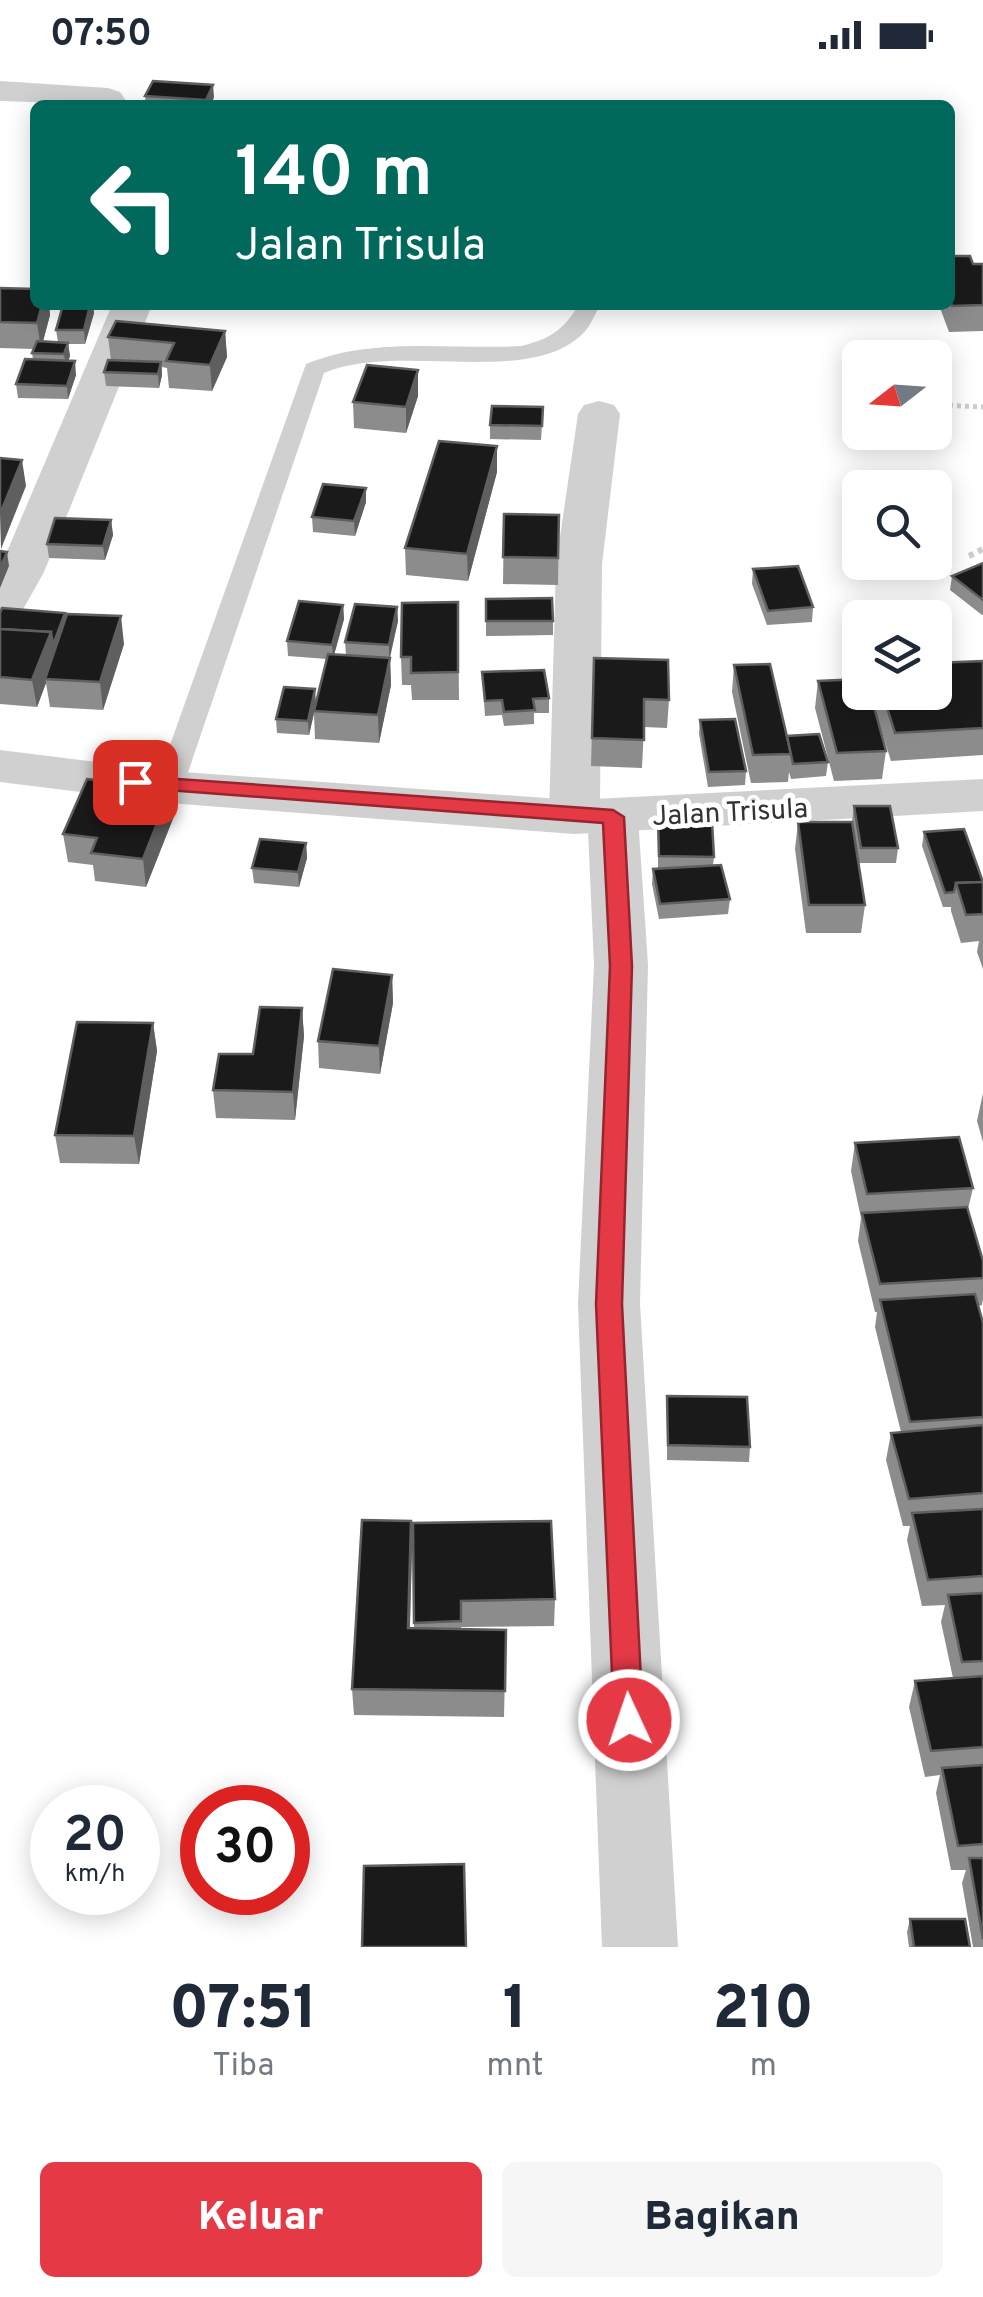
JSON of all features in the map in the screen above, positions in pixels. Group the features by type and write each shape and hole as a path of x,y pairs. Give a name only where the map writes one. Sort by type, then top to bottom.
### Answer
{"street":[{"path":"0,91 108,100"},
{"path":"0,612 21,572 130,310"},
{"path":"599,414 579,564 594,817 621,966 609,1304 640,1947"},
{"name":"Jalan Trisula","path":"0,766 168,787 594,817 983,794"}],"lane":[{"path":"168,787 314,370 326,362 363,355 504,352 543,347 572,334 586,310"}],"path":[{"path":"952,406 983,407"},
{"path":"969,556 983,549"}],"building":[{"path":"153,81 213,85 206,100 145,96"},
{"path":"955,256 970,256 973,264 983,264 983,305 955,306"},
{"path":"0,288 30,289 30,310 41,310 37,323 0,322"},
{"path":"62,310 89,310 84,330 56,330"},
{"path":"116,321 225,331 210,365 166,361 174,343 108,337"},
{"path":"37,341 68,343 64,354 32,353"},
{"path":"25,359 75,361 67,386 16,384"},
{"path":"108,360 161,362 158,374 104,372"},
{"path":"367,365 418,370 406,407 353,402"},
{"path":"492,406 543,407 542,426 490,425"},
{"path":"439,441 497,446 467,554 405,548"},
{"path":"0,458 22,460 0,514"},
{"path":"323,484 366,488 354,521 312,517"},
{"path":"504,514 559,515 558,558 503,557"},
{"path":"55,518 111,520 103,546 47,544"},
{"path":"983,563 983,600 952,576"},
{"path":"798,566 813,607 768,611 753,569"},
{"path":"552,598 553,621 486,621 486,599"},
{"path":"299,601 343,605 332,645 287,641"},
{"path":"458,602 458,672 411,673 411,657 401,657 402,603"},
{"path":"355,604 397,607 389,645 345,642"},
{"path":"2,608 65,613 53,645 51,632 0,629"},
{"path":"67,614 121,616 100,682 45,679"},
{"path":"0,629 51,632 32,680 0,677"},
{"path":"328,654 390,658 378,715 314,711"},
{"path":"594,658 668,660 669,700 644,699 644,740 592,738"},
{"path":"983,661 983,728 895,733 888,710 952,710 952,662"},
{"path":"770,664 791,754 753,755 734,665"},
{"path":"544,670 549,698 533,699 535,710 504,712 502,700 485,701 482,672"},
{"path":"842,680 842,710 875,710 886,751 837,753 818,681"},
{"path":"284,687 315,689 308,721 276,719"},
{"path":"735,719 746,771 709,772 700,720"},
{"path":"819,734 828,762 793,764 787,736"},
{"path":"87,779 171,788 143,859 91,853 97,838 63,834"},
{"path":"854,806 890,806 898,848 861,848"},
{"path":"658,821 712,822 714,857 659,856"},
{"path":"798,822 852,822 865,905 809,905"},
{"path":"964,829 983,882 956,883 954,892 945,893 924,832"},
{"path":"260,839 306,843 298,872 252,868"},
{"path":"721,865 730,899 660,904 653,869"},
{"path":"983,882 983,914 966,915 956,883"},
{"path":"333,969 392,975 379,1046 318,1041"},
{"path":"260,1007 302,1008 293,1092 213,1090 219,1054 253,1054"},
{"path":"77,1022 153,1023 134,1136 55,1135"},
{"path":"959,1137 973,1188 867,1194 855,1143"},
{"path":"967,1207 983,1261 983,1278 880,1284 862,1213"},
{"path":"975,1294 983,1323 983,1417 910,1422 880,1300"},
{"path":"667,1396 747,1397 750,1447 668,1445"},
{"path":"983,1425 983,1493 909,1499 891,1433"},
{"path":"983,1509 983,1576 928,1580 912,1513"},
{"path":"362,1520 411,1521 408,1628 506,1630 505,1691 352,1689"},
{"path":"551,1521 555,1599 461,1601 461,1621 414,1623 413,1523"},
{"path":"983,1593 983,1661 962,1662 948,1595"},
{"path":"983,1676 983,1747 931,1751 915,1681"},
{"path":"983,1765 983,1844 958,1846 942,1768"},
{"path":"969,1858 983,1858 983,1939"},
{"path":"464,1864 466,1947 362,1947 364,1866"},
{"path":"910,1919 965,1919 970,1947 914,1947"}],"route":[{"path":"135,782 613,817 621,966 609,1304 629,1720"}]}
